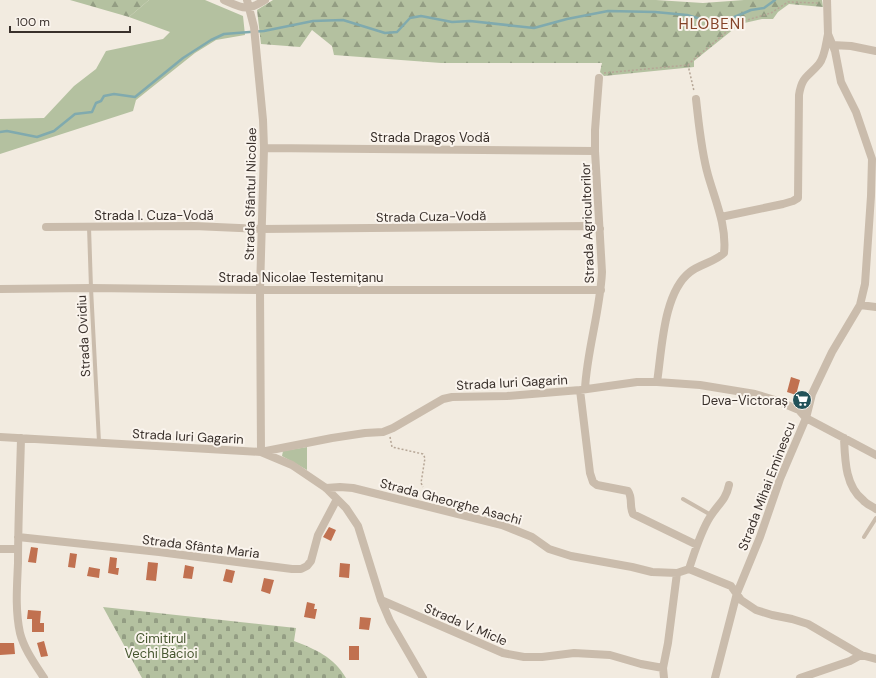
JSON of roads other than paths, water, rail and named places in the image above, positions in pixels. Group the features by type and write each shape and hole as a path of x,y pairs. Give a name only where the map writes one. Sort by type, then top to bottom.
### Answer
{"street":[{"path":"224,0 240,7 249,8 265,0"},
{"name":"Strada Sfântul Nicolae","path":"247,0 254,27 264,148 260,290 261,452"},
{"name":"Strada Mihai Eminescu","path":"714,678 737,593 760,537 780,479 806,418 812,394 832,352 860,304 865,284 874,158 856,112 841,82 836,58 828,34 827,1"},
{"path":"820,63 828,34"},
{"path":"832,45 851,46 876,51"},
{"path":"721,217 783,204 798,198 799,95 801,84 808,74 820,63 836,58"},
{"name":"Strada Agricultorilor","path":"599,78 595,151 602,272 601,290 583,389 590,473 593,482 597,485 628,491 631,495 632,514 697,545"},
{"path":"657,382 666,321 672,298 682,280 690,272 720,257 724,253 725,246 721,217 701,145 696,99"},
{"name":"Strada Dragoș Vodă","path":"264,148 595,151"},
{"name":"Strada I. Cuza-Vodă","path":"46,227 194,226 262,229"},
{"name":"Strada Cuza-Vodă","path":"262,229 579,226 600,229"},
{"name":"Strada Nicolae Testemițanu","path":"0,289 601,290"},
{"path":"860,304 876,307"},
{"name":"Strada Iuri Gagarin","path":"0,437 261,452 332,438 383,432 443,399 452,397 507,396 637,382 657,382 700,385 756,394 775,400 799,410 806,418 876,455"},
{"path":"21,438 18,537 18,617 20,634 33,662 44,678"},
{"path":"844,438 846,461 850,482 854,491 863,500 876,509"},
{"path":"261,452 292,465 326,488 346,508 358,526 381,600 390,621 423,678"},
{"path":"729,485 727,494 711,515 697,545 689,569 731,586 741,600 756,610 808,624 861,655 876,659"},
{"name":"Strada Gheorghe Asachi","path":"326,488 353,488 486,520 532,536 549,549 571,556 652,572 677,573 689,569"},
{"name":"Strada Sfânta Maria","path":"18,537 159,552 292,569 301,568 307,566 311,561 318,535 337,499"},
{"path":"0,549 18,549"},
{"path":"664,678 663,668 668,643 677,573"},
{"name":"Strada V. Micle","path":"381,600 503,653 530,657 574,653 610,655 641,664 663,668"},
{"path":"800,678 843,664 861,655"}],"lane":[{"name":"Strada Ovidiu","path":"89,227 99,443"},
{"path":"683,499 711,515"},
{"path":"864,537 876,518"}],"waterway":[{"path":"0,132 7,131 37,137 54,131 75,114 92,112 96,103 101,101 104,96 114,94 135,97 183,58 211,40 224,34 264,31 313,21 343,20 385,33 397,32 410,18 421,16 452,22 470,21 534,28 567,19 608,11 655,12 687,15 711,22 732,18 751,10 764,8 775,0"}],"place":[{"name":"Deva-Victoraș","path":"802,400"}],"district":[{"name":"HLOBENI","path":"712,24"}],"park label":[{"name":"Cimitirul Vechi Băcioi","path":"161,646"}]}
